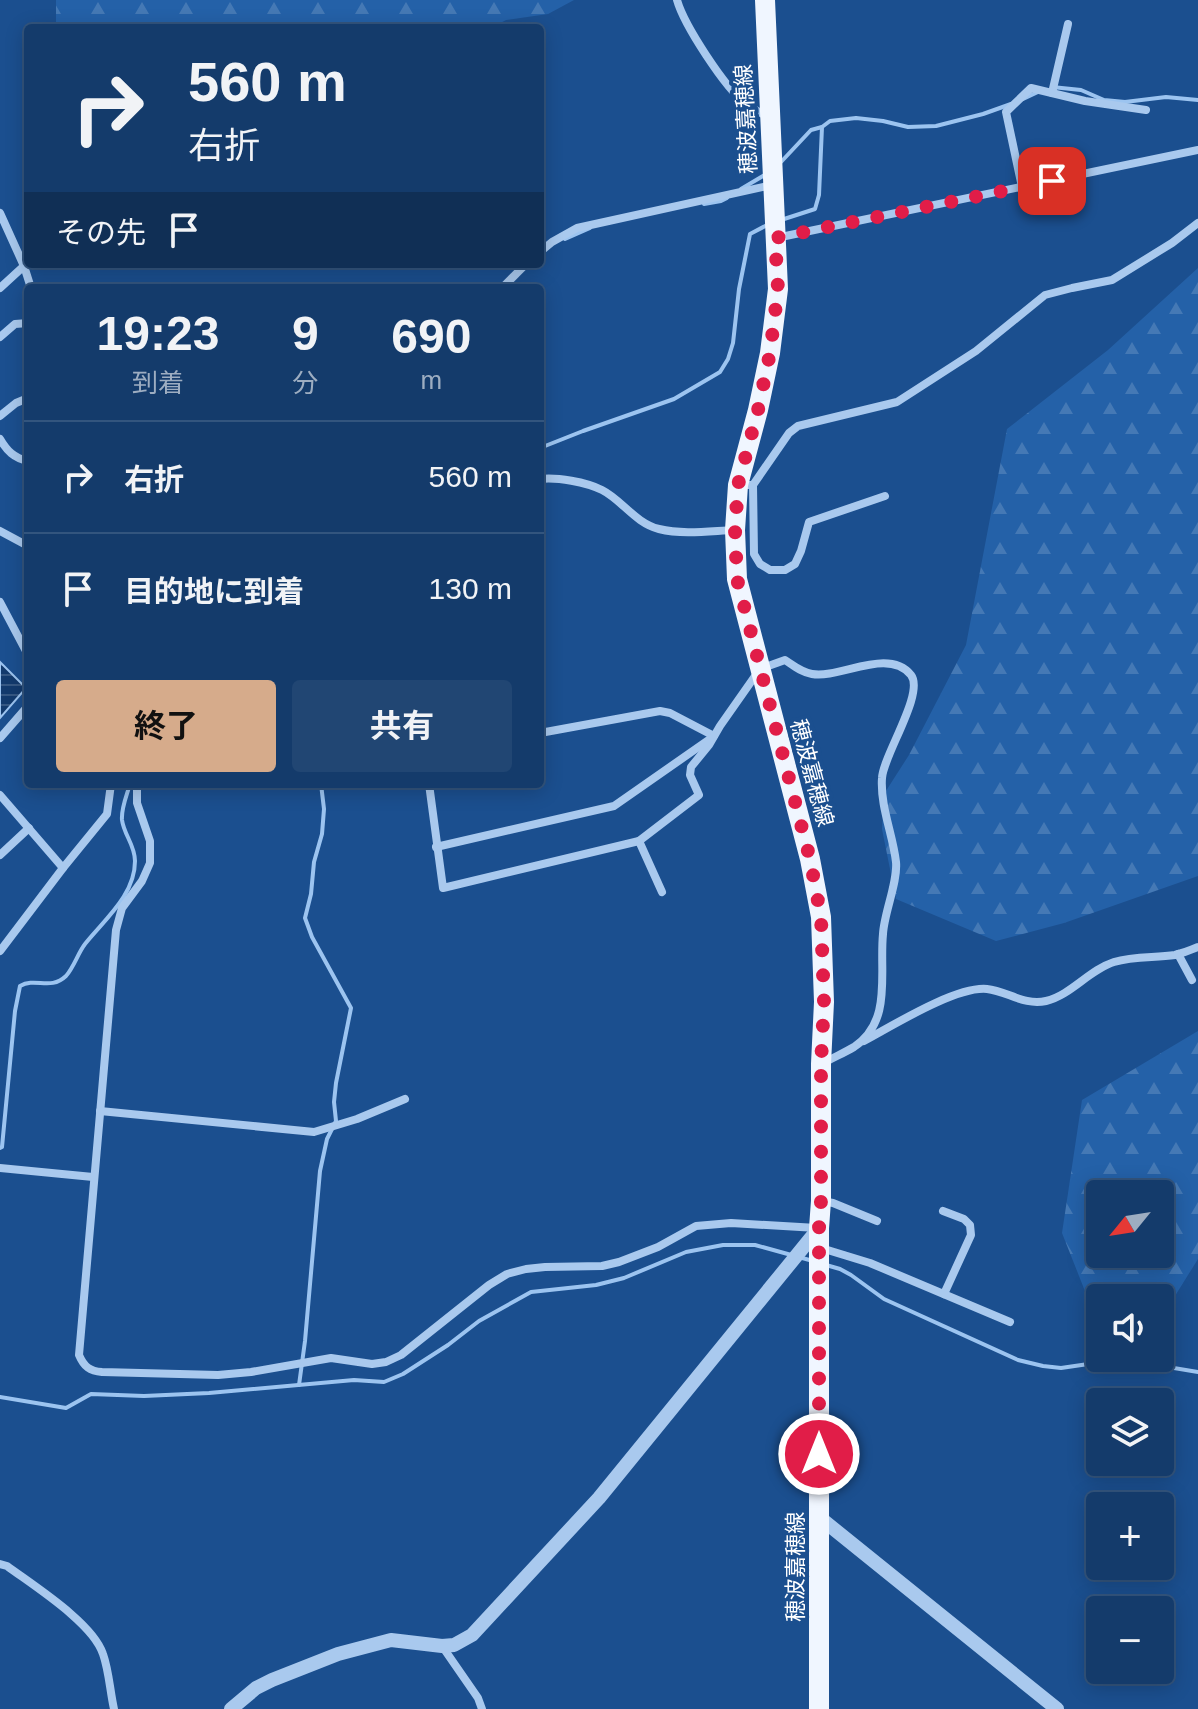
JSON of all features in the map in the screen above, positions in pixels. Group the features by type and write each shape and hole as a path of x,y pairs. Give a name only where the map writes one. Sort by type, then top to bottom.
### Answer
{"main road":[{"name":"穂波嘉穂線","path":"765,0 778,289 770,353 735,530 737,579 810,859 821,917 824,1002 819,1238 819,1709"}],"street":[{"path":"677,0 681,13 713,65 745,103 770,118"},
{"path":"1052,93 1068,24"},
{"path":"1022,187 1006,112 1031,88 1085,101 1146,110"},
{"path":"775,238 1198,150"},
{"path":"544,249 577,228 773,185"},
{"path":"0,213 24,266 0,288"},
{"path":"885,496 809,522 795,564 785,570 770,570 760,564 754,554 746,485 798,426 897,402 976,351 1045,295 1112,280 1198,223"},
{"path":"506,284 522,268"},
{"path":"0,337 15,324 24,323"},
{"path":"0,416 24,400"},
{"path":"0,439 6,450 24,460"},
{"path":"544,479 568,480 602,490 638,519 656,528 683,532 735,530"},
{"path":"0,531 24,544"},
{"path":"0,602 4,618 24,648"},
{"path":"429,788 443,888 639,841 699,795 690,775 691,767 760,669 785,660 801,671 815,675 884,663 910,674 914,683 912,697 881,777 897,866 883,933 883,998 874,1026 856,1045"},
{"path":"0,738 24,711"},
{"path":"544,732 660,711 714,736"},
{"path":"436,847 614,806 714,736"},
{"path":"0,951 107,814 110,788"},
{"path":"137,788 137,803 150,841 150,863 142,881 122,908 116,930 79,1355 86,1368 102,1372 218,1375 331,1358 372,1364 386,1362 401,1355 507,1274 536,1268 602,1266 658,1247 696,1226 731,1223 819,1238 1010,1322"},
{"path":"0,795 63,868"},
{"path":"0,855 29,828"},
{"path":"639,841 662,892"},
{"path":"821,1064 931,1005 959,994 985,989 1023,1001 1044,1002 1116,961 1178,954 1198,947"},
{"path":"1178,954 1192,980"},
{"path":"100,1111 314,1132 357,1119 405,1099"},
{"path":"0,1168 93,1177"},
{"path":"821,1201 877,1221"},
{"path":"943,1211 964,1219 970,1225 971,1235 944,1294"},
{"path":"231,1709 256,1688 338,1654 391,1640 454,1645 472,1635 599,1498 819,1238"},
{"path":"819,1517 1057,1709"},
{"path":"0,1564 7,1566 81,1623 95,1639 103,1653 114,1709"},
{"path":"442,1646 478,1698 482,1709"}],"green space":[{"path":"56,0 574,0 548,14 506,20 498,24 56,24"},
{"path":"1198,268 1198,876 1064,923 996,941 896,899 882,829 884,794 909,755 966,645 1007,429 1108,350"},
{"path":"1198,1031 1198,1259 1174,1298 1174,1284 1086,1284 1086,1294 1062,1233 1082,1100"}],"shaded area":[{"path":"0,662 24,686 24,690 0,718"}],"waterway":[{"path":"1052,87 1081,90 1104,100 1125,102 1166,97 1198,100"},
{"path":"1023,99 1040,91"},
{"path":"781,162 811,130 830,121 856,118 908,127 936,126 1011,104"},
{"path":"781,220 815,209 819,195 822,127"},
{"path":"741,189 768,173"},
{"path":"704,204 727,198"},
{"path":"544,446 674,399 720,372 733,343 750,234 769,224"},
{"path":"565,239 590,228"},
{"path":"0,1148 20,986 54,983 66,976 85,944 124,896 134,873 135,861 122,820 129,788"},
{"path":"299,1385 320,1171 327,1139 336,1121 336,1083 351,1008 312,937 305,918 322,834 321,788"},
{"path":"0,1397 66,1408 91,1394 144,1396 354,1380 384,1382 403,1374 479,1321 531,1292 596,1285 624,1278 686,1252 723,1245 755,1245 813,1261"},
{"path":"826,1265 851,1275 884,1299 1018,1360 1061,1368 1102,1362 1144,1363 1198,1372"}],"route":[{"path":"819,1454 819,1228 824,1002 821,917 810,859 737,579 735,530 738,485 770,353 778,289 775,238 1052,181"}]}
